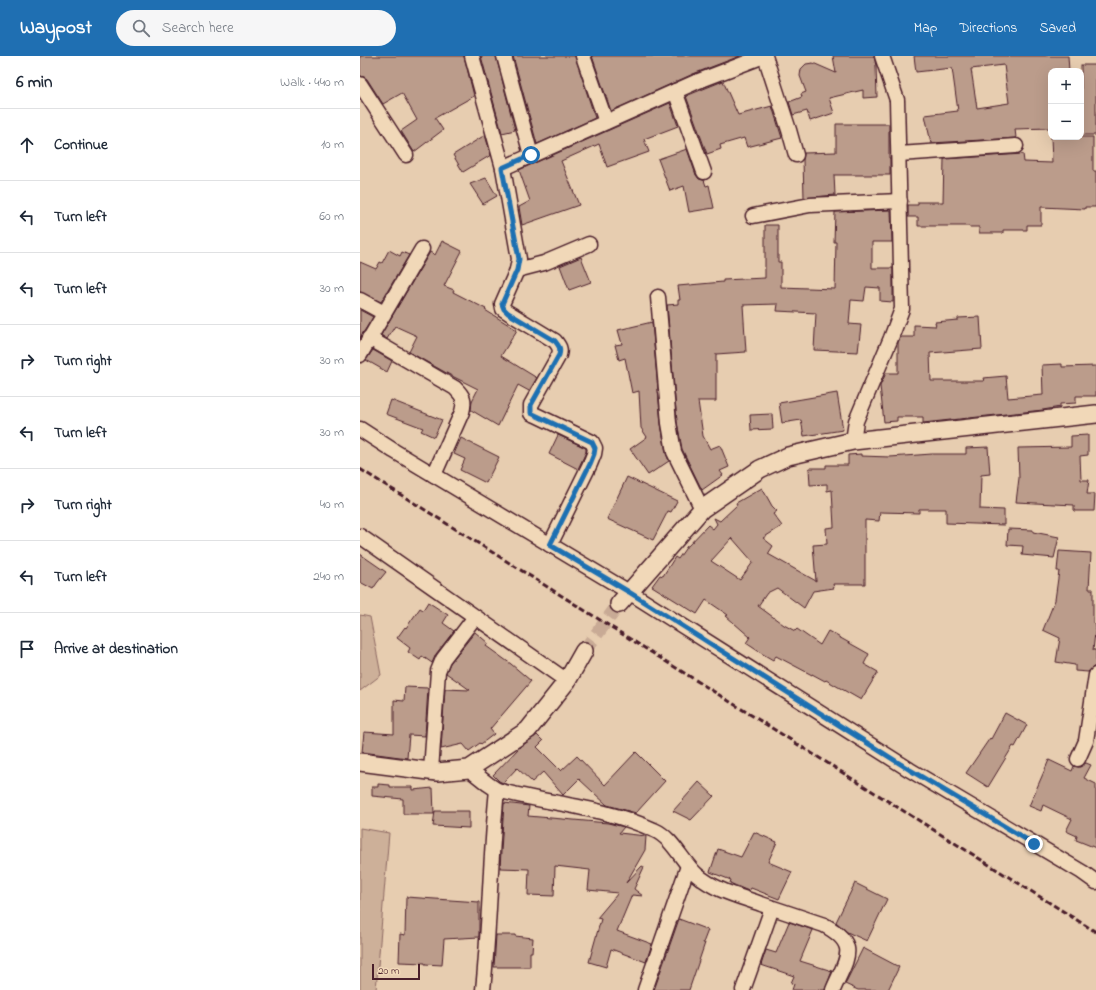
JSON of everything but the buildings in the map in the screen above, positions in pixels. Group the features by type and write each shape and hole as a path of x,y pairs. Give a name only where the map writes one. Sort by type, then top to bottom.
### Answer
{"street":[{"path":"472,56 502,168 519,259 517,270 502,304 504,309 555,341 560,350 559,355 531,405 531,413 592,442 595,448 590,464 550,545"},
{"path":"504,56 531,155"},
{"path":"583,56 606,122"},
{"path":"502,168 675,91 764,56 796,155"},
{"path":"853,441 856,421 892,338 902,310 898,100 882,56"},
{"path":"360,84 406,155"},
{"path":"675,91 704,172"},
{"path":"899,154 1016,146"},
{"path":"753,216 810,205 900,201"},
{"path":"517,270 544,263 589,244"},
{"path":"360,355 422,249"},
{"path":"658,297 669,423 674,452 702,509"},
{"path":"360,300 384,313"},
{"path":"369,338 454,388 461,394 464,402 462,412 434,475"},
{"path":"624,598 702,509 760,469 788,456 853,441 1096,414"},
{"path":"360,429 550,545 624,598 1082,872 1096,882"},
{"path":"360,536 567,681"},
{"path":"431,771 438,671 443,660 475,617"},
{"path":"360,762 437,772 469,769 528,730 567,681 584,651"},
{"path":"1078,759 1086,741 1096,675"},
{"path":"469,769 498,790 607,814 639,823 656,830 668,840 697,875 717,889 824,925 836,932 846,943 848,951 847,958 833,990"},
{"path":"483,990 487,951 492,835 498,790"},
{"path":"645,990 688,866"},
{"path":"743,990 772,908"}],"shaded area":[{"path":"360,615 370,617 381,675 360,691"},
{"path":"360,828 389,833 376,990 360,990"}],"tunnel":[{"path":"584,651 619,604"}],"railway":[{"path":"360,469 1096,932"}],"route":[{"path":"531,155 502,168 519,259 517,270 502,304 508,313 555,341 559,346 559,355 531,405 531,413 592,442 595,448 590,464 550,545 629,592 910,770 1034,844"}]}
